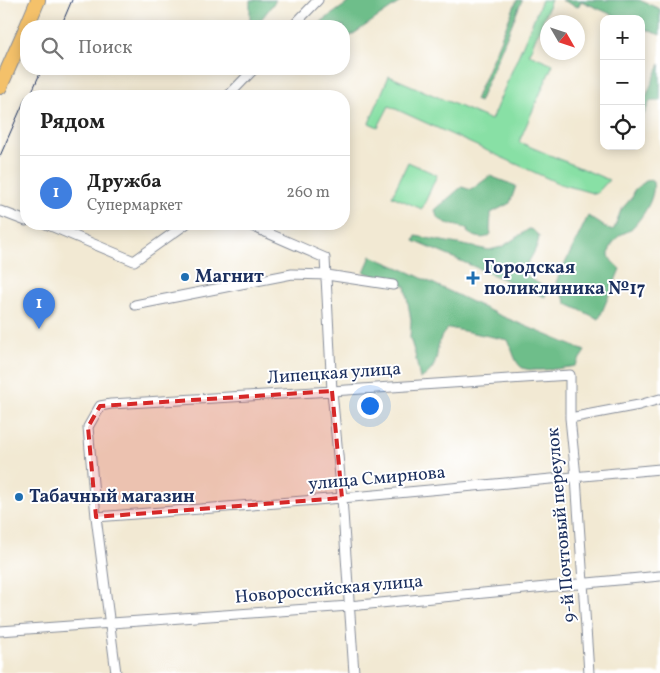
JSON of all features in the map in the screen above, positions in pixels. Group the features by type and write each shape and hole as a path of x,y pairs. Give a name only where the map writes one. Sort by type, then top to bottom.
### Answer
{"main road":[{"path":"30,20 38,0"},
{"path":"0,87 20,43"}],"street":[{"path":"299,20 318,0"},
{"path":"234,90 248,75"},
{"path":"0,212 20,219"},
{"path":"60,230 134,261 178,230"},
{"path":"261,230 325,258 332,391 342,498 354,673"},
{"path":"135,305 292,274 327,275 393,285"},
{"name":"Липецкая улица","path":"96,518 88,428 100,406 570,375"},
{"name":"9-й Почтовый переулок","path":"570,375 570,418 584,583 589,673"},
{"path":"570,418 639,405 660,398"},
{"name":"улица Смирнова","path":"96,518 660,469"},
{"path":"96,518 116,673"},
{"name":"Новороссийская улица","path":"0,631 349,606 660,576"}],"highlighted area":[{"path":"332,391 342,498 96,517 88,427 100,406"}],"green space":[{"path":"250,0 276,0 261,20 250,20"},
{"path":"352,0 403,0 350,36 350,20 324,20"},
{"path":"517,0 522,0 479,102 475,100"},
{"path":"542,0 551,0 545,15 540,15 540,27 529,54 553,64 519,142 609,180 596,194 560,184 389,106 378,127 369,123 389,76 491,120"},
{"path":"561,0 639,0 660,9 660,35 645,29 645,15 613,15 581,1 578,7"},
{"path":"660,64 660,101 650,101 645,112 645,99"},
{"path":"408,162 437,175 422,209 392,196"},
{"path":"490,176 516,186 510,203 491,213 491,234 489,236 483,238 476,237 467,232 468,229 449,224 437,217 435,210 459,189 462,187 471,190"},
{"path":"650,180 653,182 653,188 647,207 631,229 616,238 610,250 610,258 620,269 599,319 567,304 556,282 588,216 610,230 614,229 621,210 633,196 634,190"},
{"path":"529,229 539,236 536,248 525,268 528,277 546,288 545,297 414,241 416,236 489,250 502,247"},
{"path":"371,256 499,315 585,351 575,366 530,370 520,366 508,340 449,328 440,340 433,367 420,379 410,338 411,320 405,286 364,272"}],"tram line":[{"path":"64,20 72,0"},
{"path":"33,90 39,75"},
{"path":"0,156 20,111"}],"place":[{"name":"Магнит","path":"185,277"},
{"name":"Городская поликлиника №17","path":"473,278"},
{"name":"Дружба","path":"39,329"},
{"name":"Табачный магазин","path":"19,497"}]}
